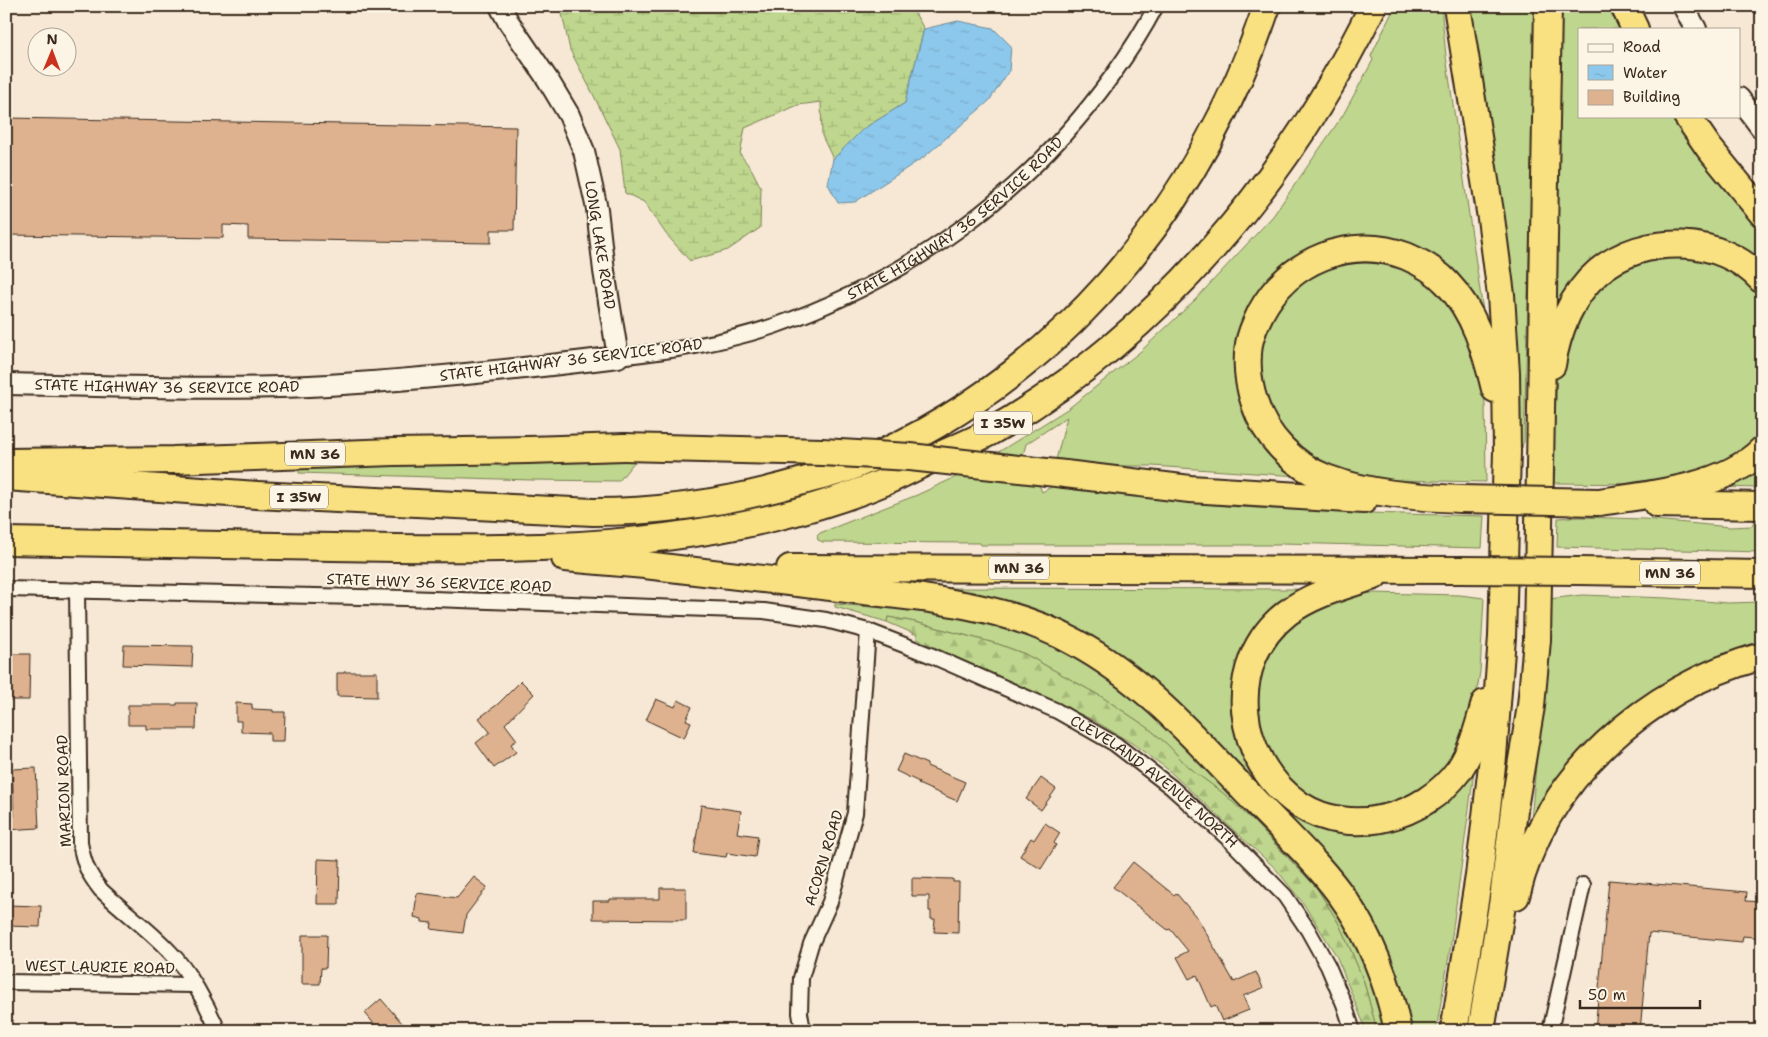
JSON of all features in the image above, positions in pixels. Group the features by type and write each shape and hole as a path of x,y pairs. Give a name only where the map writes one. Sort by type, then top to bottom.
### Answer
{"highway":[{"name":"I 35W","path":"6,477 257,495 622,512 669,509 716,502 762,493 850,468 950,416 998,384 1045,348 1113,281 1143,244 1170,205 1201,153 1225,108 1267,6"},
{"name":"I 35W","path":"6,541 459,550 558,546 653,538 769,519 826,503 881,484 987,433 1038,402 1086,368 1128,334 1168,296 1206,256 1275,171 1335,79 1373,6"},
{"path":"1454,1031 1481,858 1492,757 1502,637 1507,451 1506,373 1501,295 1491,218 1456,6"},
{"path":"1481,1031 1531,706 1537,640 1548,6"},
{"path":"1624,6 1635,28"},
{"path":"1688,118 1709,148 1762,213"},
{"path":"1540,458 1554,351 1573,302 1598,272 1618,258 1639,250 1661,245 1680,244 1702,247 1724,254 1741,262 1762,280"},
{"path":"1460,499 1408,496 1366,489 1324,478 1305,467 1287,453 1270,435 1258,415 1251,392 1247,372 1249,342 1257,320 1268,300 1284,280 1310,262 1329,253 1351,249 1373,249 1393,252 1414,260 1433,271 1447,282 1463,304 1486,354 1507,451"},
{"name":"MN 36","path":"6,462 173,460 347,453 624,447 796,451 890,456 1190,489 1304,497 1413,501 1460,499 1762,506"},
{"path":"1598,502 1664,492 1695,485 1752,460 1762,450"},
{"name":"MN 36","path":"459,550 645,565 828,568 1392,569 1762,574"},
{"path":"645,565 923,598 1000,612 1037,624 1073,641 1107,661 1139,684 1170,714 1327,875 1349,907 1367,940 1382,975 1394,1011 1398,1031"},
{"path":"1392,569 1323,594 1295,608 1272,627 1260,643 1251,662 1245,683 1244,702 1248,730 1256,751 1267,771 1286,793 1301,805 1319,814 1338,820 1366,821 1387,818 1407,811 1428,800 1439,791 1458,771 1478,733 1502,637"},
{"path":"1493,957 1505,932 1524,867 1541,830 1565,789 1597,752 1627,725 1676,692 1709,674 1762,656"}],"street":[{"name":"LONG LAKE ROAD","path":"500,6 569,115 584,151 598,209 604,271 618,357"},
{"name":"STATE HIGHWAY 36 SERVICE ROAD","path":"6,384 173,388 327,385 472,374 665,352 716,342 772,326 827,306 869,286 915,260 954,234 995,202 1034,167 1096,98 1122,62 1156,6"},
{"path":"1683,6 1695,28"},
{"path":"1740,99 1762,129"},
{"name":"STATE HWY 36 SERVICE ROAD","path":"6,589 405,598 755,610 826,620 868,631"},
{"name":"MARION ROAD","path":"77,590 80,843 84,864 91,878 101,890 172,954 209,1009 218,1031"},
{"name":"ACORN ROAD","path":"803,1031 800,1013 801,978 811,944 830,902 855,813 868,631"},
{"name":"CLEVELAND AVENUE NORTH","path":"868,631 930,654 1057,711 1115,744 1171,787 1231,841 1285,896 1308,930 1328,966 1344,1004 1352,1031"},
{"path":"1550,1031 1583,885"},
{"name":"WEST LAURIE ROAD","path":"6,982 193,984"}],"green space":[{"path":"566,6 911,6 924,29 905,103 863,129 833,159 822,136 821,102 798,105 745,128 740,154 752,170 761,188 760,228 728,250 690,261 666,234 644,202 625,193 620,149 570,50 562,14"},
{"path":"1395,6 1441,6 1446,56 1486,332 1465,294 1341,240 1238,343 1298,476 1152,466 1107,466 1056,460 1067,417 1026,444 1023,456 997,453 1069,408 1141,351 1194,301 1273,216 1343,115 1373,60 1371,56"},
{"path":"1467,6 1536,6 1524,442 1522,448 1518,448"},
{"path":"1559,6 1612,6 1622,28 1578,28 1578,118 1676,118 1726,189 1762,227 1762,269 1670,236 1558,308 1554,307"},
{"path":"1659,253 1712,258 1762,292 1762,434 1754,444 1717,467 1648,484 1554,483 1557,371 1572,320 1609,274"},
{"path":"1362,256 1418,270 1456,307 1481,377 1485,403 1486,482 1389,480 1367,477 1324,466 1289,444 1259,386 1260,333 1297,278"},
{"path":"1762,460 1762,488 1716,487"},
{"path":"635,461 619,481 299,473 298,467"},
{"path":"958,476 1039,485 1042,492 1053,486 1226,506 1484,516 1482,548 1281,543 1280,545 981,545 980,543 823,542 818,540 817,536 820,533 917,495"},
{"path":"1558,518 1644,519 1730,527 1752,526 1755,518 1762,518 1762,552 1557,547"},
{"path":"948,588 1297,589 1298,593 1234,688 1233,713 1237,740 1246,765 1262,785 1344,830 1475,764 1450,950 1436,1031 1404,1031 1386,964 1161,692 948,593"},
{"path":"1351,594 1460,595 1484,598 1480,672 1475,702 1470,720 1450,762 1432,784 1383,809 1335,810 1294,790 1254,733 1261,657 1288,621"},
{"path":"1582,595 1667,598 1728,603 1762,602 1762,645 1704,665 1535,821 1531,821 1538,742 1540,743 1549,599"},
{"path":"835,604 884,608 885,604 946,611 1027,634 1067,652 1117,680 1149,706 1334,899 1370,971 1388,1031 1377,1031 1364,982 1352,953 1338,922 1316,887 1253,821 1223,793 1189,768 1168,745 1147,727 1102,697 1025,654 998,644 915,622 888,617 887,622 835,607"},
{"path":"888,617 915,622 998,644 1025,654 1102,697 1147,727 1168,745 1189,768 1223,793 1253,821 1316,887 1338,922 1352,953 1364,982 1377,1031 1364,1031 1363,1022 1336,955 1303,903 1275,868 1166,768 1133,744 1093,720 917,639 917,635 887,622"}],"water":[{"path":"958,21 993,28 1011,46 1009,71 989,101 924,157 855,202 838,203 828,184 833,159 863,129 905,103 924,29"}],"building":[{"path":"6,118 516,127 514,230 491,230 491,243 248,239 248,226 223,225 223,238 6,235"},
{"path":"124,645 193,646 192,667 123,665"},
{"path":"12,654 30,654 29,700 6,700 6,661 12,661"},
{"path":"377,672 377,697 337,696 337,673"},
{"path":"521,681 534,694 505,724 517,740 511,744 516,752 494,768 476,743 490,732 479,718 498,704"},
{"path":"656,699 675,707 678,700 692,707 686,720 691,722 684,738 646,720"},
{"path":"177,703 197,703 196,729 146,729 146,725 128,725 128,705 177,705"},
{"path":"236,703 252,704 252,709 285,712 284,741 270,741 270,733 241,732 241,721 236,721"},
{"path":"904,754 965,782 957,801 918,784 919,782 896,771"},
{"path":"36,768 39,828 6,830 6,817 14,816 12,769"},
{"path":"1041,778 1056,789 1041,810 1026,799"},
{"path":"701,805 741,811 737,833 758,836 755,857 727,853 726,857 694,853"},
{"path":"1045,823 1060,833 1054,843 1056,845 1041,869 1020,856 1031,838 1034,840"},
{"path":"318,859 340,860 339,904 317,904"},
{"path":"1133,862 1174,895 1176,893 1198,919 1234,982 1256,972 1263,988 1243,996 1249,1010 1222,1021 1215,1005 1211,1007 1197,975 1189,979 1177,957 1188,951 1170,929 1168,930 1113,887"},
{"path":"474,877 487,887 466,915 463,933 431,929 432,923 422,922 422,919 414,917 417,893 457,898"},
{"path":"912,878 953,879 953,882 959,882 958,933 934,932 935,919 931,919 929,896 912,896"},
{"path":"1609,880 1747,892 1746,901 1762,902 1762,938 1743,936 1742,942 1649,933 1640,1031 1595,1031"},
{"path":"660,888 686,888 686,920 593,919 593,901 660,899"},
{"path":"6,905 41,906 40,927 6,926"},
{"path":"302,935 327,935 326,968 321,968 320,984 302,984"},
{"path":"381,999 409,1031 380,1031 365,1013"}]}
